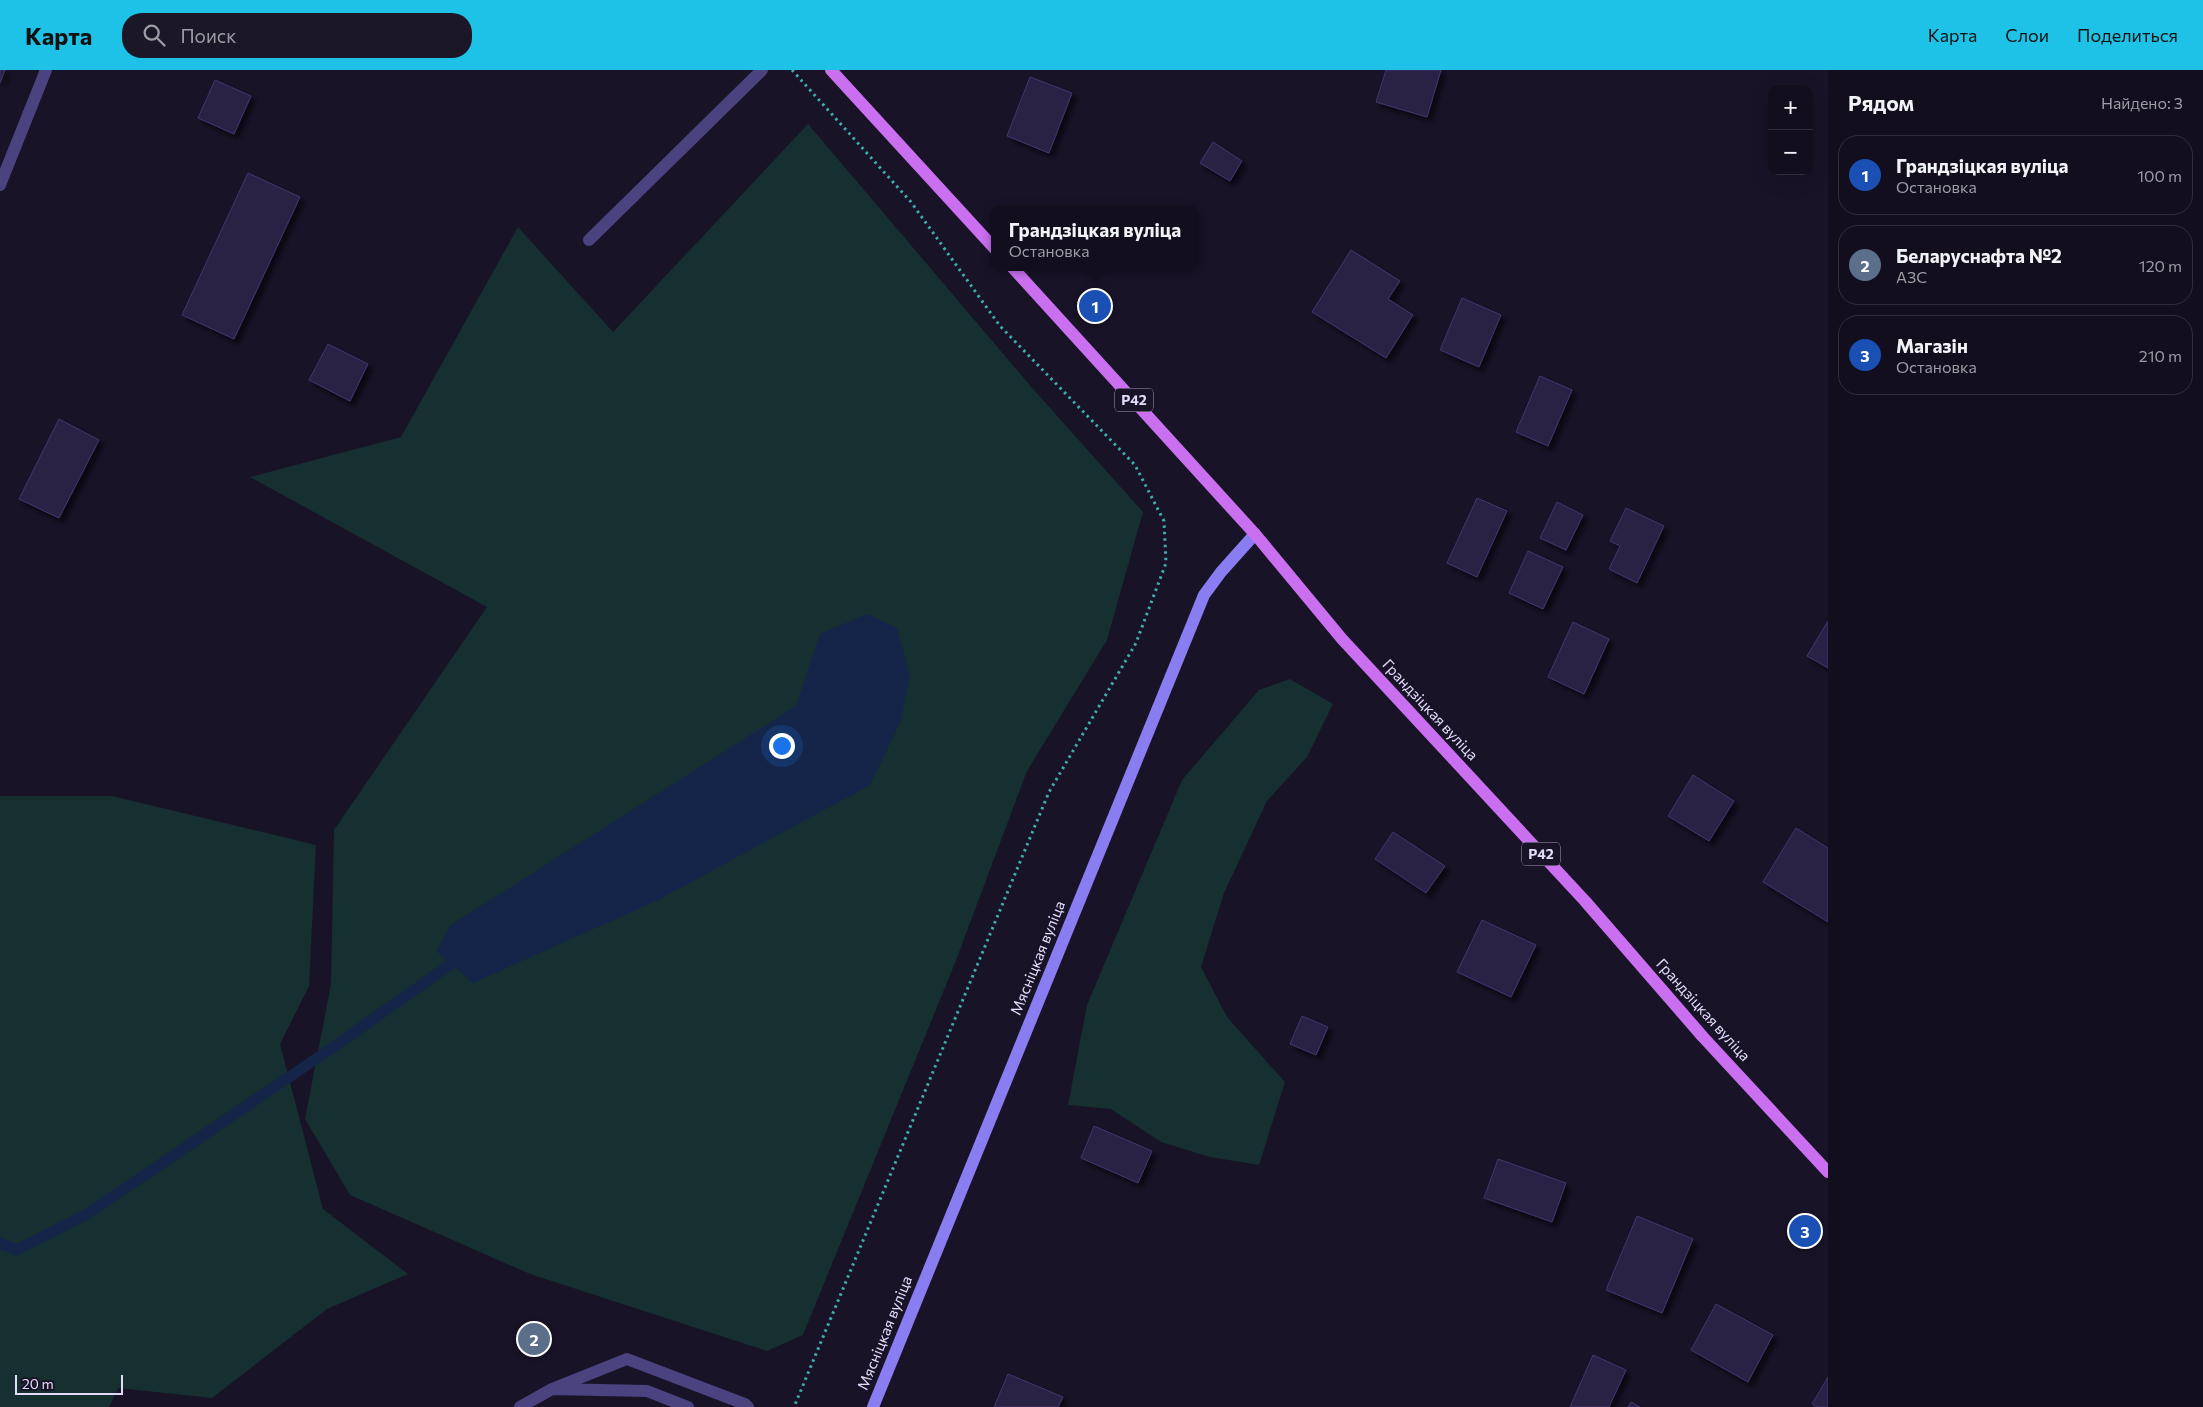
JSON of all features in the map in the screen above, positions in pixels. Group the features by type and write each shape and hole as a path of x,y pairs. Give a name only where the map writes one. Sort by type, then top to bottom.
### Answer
{"main road":[{"path":"831,70 991,245"},
{"name":"Грандзіцкая вуліца","path":"1016,271 1255,534 1342,639 1585,901 1703,1037 1828,1172"},
{"name":"Мясніцкая вуліца","path":"873,1407 1204,595 1221,572 1255,534"}],"lane":[{"path":"0,185 46,70"},
{"path":"589,240 762,70"},
{"path":"520,1407 552,1389 627,1359 745,1404 748,1407"},
{"path":"552,1389 647,1391 688,1407"}],"path":[{"path":"792,70 910,202 1000,326 1135,465 1164,521 1166,563 1136,643 1049,792 794,1407"}],"green space":[{"path":"808,124 1034,390 1143,512 1107,640 1027,771 955,963 803,1335 767,1351 530,1274 350,1195 305,1119 331,984 334,830 487,607 250,477 401,437 518,227 613,332"},
{"path":"1290,679 1333,704 1307,757 1267,801 1224,893 1201,967 1227,1017 1285,1082 1259,1165 1210,1157 1161,1142 1111,1109 1068,1105 1087,1005 1182,780 1259,690"},
{"path":"0,796 112,796 316,845 309,986 280,1044 323,1209 408,1274 327,1309 212,1398 118,1388 109,1407 0,1407"}],"water":[{"path":"867,614 897,628 910,676 900,723 870,785 658,900 473,983 436,951 451,925 796,706 820,634"}],"building":[{"path":"0,70 5,70 0,83"},
{"path":"1386,70 1441,70 1427,117 1376,102"},
{"path":"1030,77 1072,93 1049,153 1007,136"},
{"path":"215,80 251,96 234,134 198,118"},
{"path":"1213,142 1242,161 1230,181 1200,163"},
{"path":"248,173 300,197 234,339 182,315"},
{"path":"1351,250 1400,281 1388,299 1413,315 1386,358 1312,312"},
{"path":"1462,298 1501,315 1479,367 1440,350"},
{"path":"328,344 368,364 350,401 309,380"},
{"path":"1540,376 1572,390 1548,446 1516,432"},
{"path":"59,419 99,440 59,518 19,499"},
{"path":"1477,498 1507,511 1477,577 1447,563"},
{"path":"1557,502 1583,515 1566,550 1540,538"},
{"path":"1626,508 1664,526 1637,583 1609,569 1620,546 1610,541"},
{"path":"1528,551 1563,567 1543,609 1509,593"},
{"path":"1828,621 1828,668 1807,656"},
{"path":"1573,622 1609,639 1584,694 1548,677"},
{"path":"1693,775 1734,801 1709,841 1668,816"},
{"path":"1796,828 1828,848 1828,922 1763,882"},
{"path":"1393,832 1445,866 1426,893 1375,859"},
{"path":"1482,920 1536,945 1511,997 1457,972"},
{"path":"1302,1016 1328,1027 1316,1055 1290,1044"},
{"path":"1094,1126 1152,1151 1138,1183 1081,1158"},
{"path":"1498,1159 1566,1183 1552,1222 1484,1198"},
{"path":"1637,1216 1693,1239 1662,1313 1606,1290"},
{"path":"1716,1304 1773,1335 1748,1382 1691,1350"},
{"path":"1593,1355 1626,1370 1609,1407 1570,1407"},
{"path":"1008,1374 1063,1397 1058,1407 994,1407"},
{"path":"1828,1377 1828,1407 1817,1407 1812,1404"},
{"path":"1631,1402 1640,1407 1628,1407"}],"waterway":[{"path":"0,1243 16,1250 87,1214 335,1046 451,964"}],"place":[{"name":"Грандзіцкая вуліца","path":"1095,306"},
{"name":"Магазін","path":"1805,1231"},
{"name":"Беларуснафта №2","path":"534,1339"}]}
